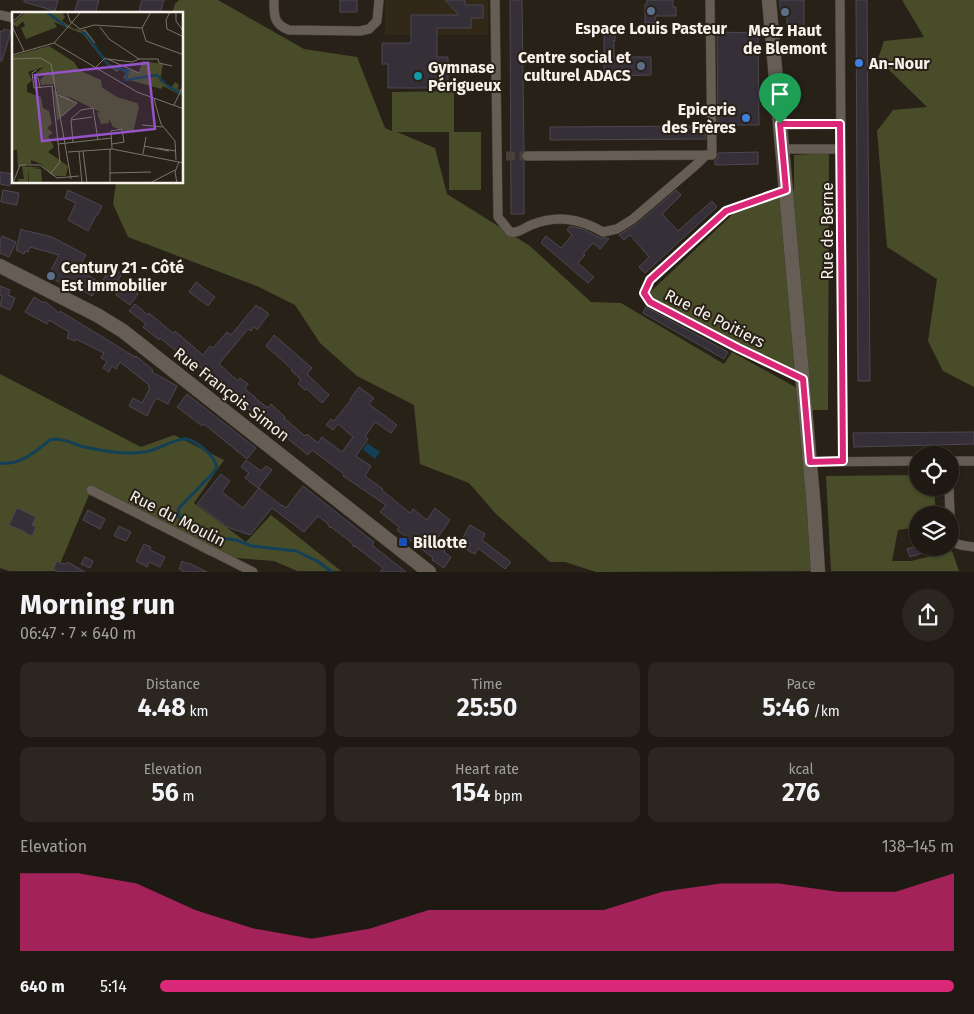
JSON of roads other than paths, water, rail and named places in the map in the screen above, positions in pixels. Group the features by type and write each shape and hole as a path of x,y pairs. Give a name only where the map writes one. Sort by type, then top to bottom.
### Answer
{"street":[{"path":"274,0 275,19 282,27 289,30 360,31 369,29 377,21 379,0"},
{"path":"495,0 502,156 498,217 510,232 514,233 541,221 557,218 582,222 594,226 603,232 617,229 633,219 709,155"},
{"path":"709,155 710,0"},
{"path":"769,0 803,379 818,572"},
{"name":"Rue de Berne","path":"840,0 843,461"},
{"path":"780,124 840,124"},
{"path":"782,149 841,149"},
{"path":"527,156 709,155"},
{"name":"Rue de Poitiers","path":"786,190 726,211 650,280 644,293 650,302 738,348 803,379"},
{"name":"Rue François Simon","path":"0,266 98,315 124,331 428,572"},
{"path":"959,461 974,460"},
{"path":"810,462 909,461"},
{"name":"Rue du Moulin","path":"91,490 253,572"},
{"path":"959,546 974,548"}],"water":[{"path":"367,443 380,452 375,459 363,450"}],"waterway":[{"path":"0,463 22,460 54,439 99,450 129,453 149,451 178,440 187,439 205,450 213,458 217,467 179,508 178,514 180,518 214,537 236,540 252,546 296,551 317,561 332,572"}],"tunnel":[{"path":"506,156 527,156"}],"place":[{"name":"Espace Louis Pasteur","path":"651,11"},
{"name":"Metz Haut de Blemont","path":"785,12"},
{"name":"An-Nour","path":"859,63"},
{"name":"Centre social et culturel ADACS","path":"641,66"},
{"name":"Gymnase Périgueux","path":"418,76"},
{"name":"Epicerie des Frères","path":"746,118"},
{"name":"Century 21 - Côté Est Immobilier","path":"51,276"},
{"name":"Billotte","path":"403,542"}]}
